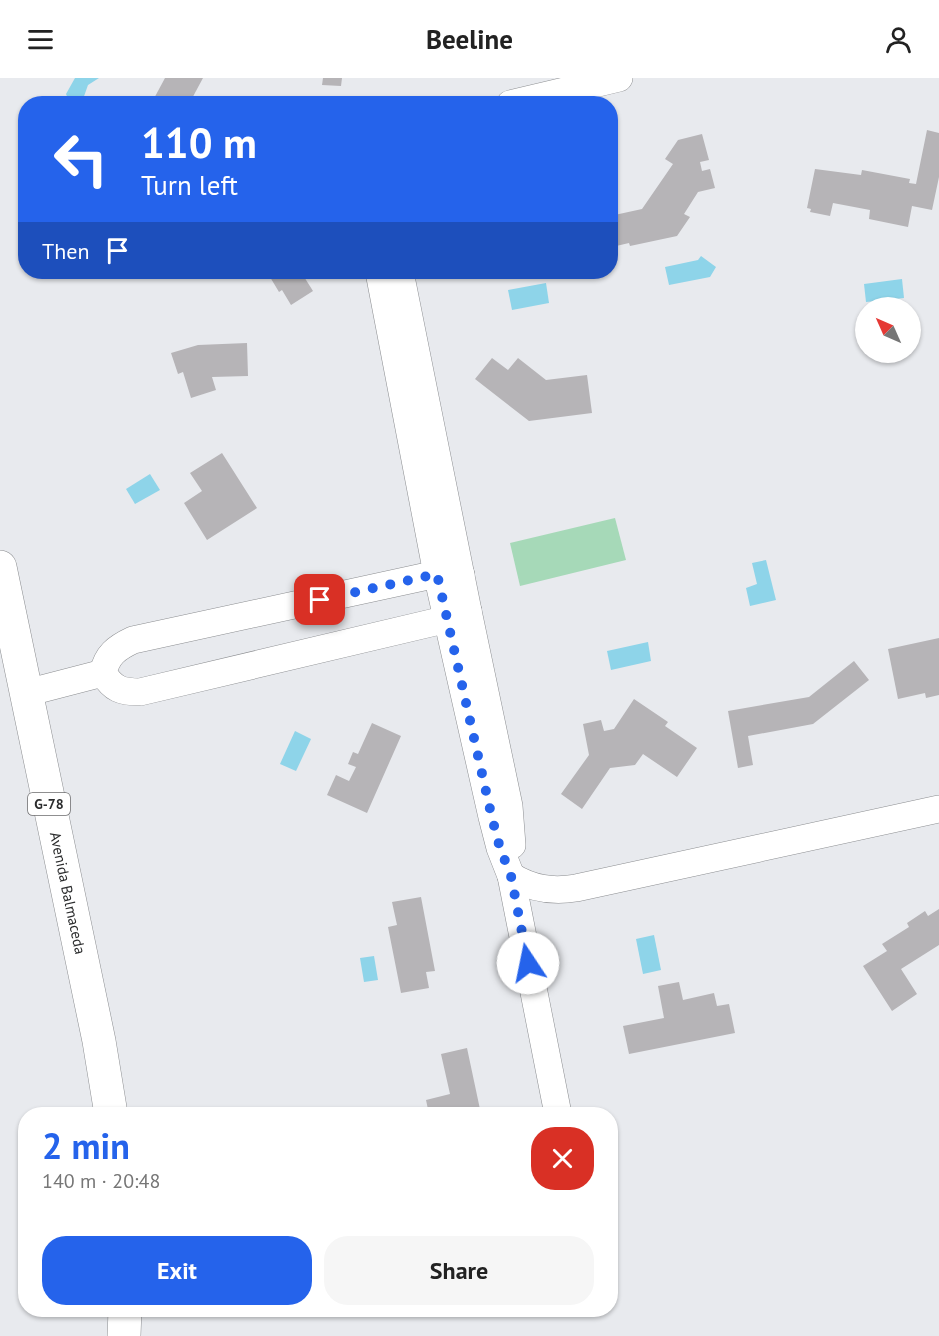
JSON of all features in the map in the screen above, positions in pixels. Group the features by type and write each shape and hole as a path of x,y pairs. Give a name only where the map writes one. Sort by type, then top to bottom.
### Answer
{"main road":[{"name":"Avenida Balmaceda","path":"0,567 99,1041 110,1107"},
{"path":"124,1336 125,1317"}],"street":[{"path":"544,96 619,78"},
{"path":"381,279 412,384"},
{"path":"401,279 412,384 449,575 491,767 500,848 511,876 557,1107"},
{"path":"449,575 133,640 112,653 106,661 103,673 110,685 117,690 140,692 458,615"},
{"path":"26,693 103,673"},
{"path":"511,876 522,883 547,890 576,888 939,809"}],"green space":[{"path":"615,518 626,560 520,586 510,543"}],"water":[{"path":"75,78 99,78 88,85 84,96 67,96"},
{"path":"701,256 716,267 710,277 669,285 665,267 698,260"},
{"path":"902,279 904,297 865,297 864,284"},
{"path":"546,283 549,303 512,310 508,290"},
{"path":"150,474 160,490 135,504 126,489"},
{"path":"766,560 776,600 750,606 746,588 757,584 752,563"},
{"path":"648,642 651,661 611,670 607,651"},
{"path":"295,731 311,739 296,771 280,764"},
{"path":"654,935 661,970 643,974 636,939"},
{"path":"374,956 378,980 364,982 360,958"}],"building":[{"path":"165,78 203,78 193,96 155,96"},
{"path":"323,78 342,78 341,86 322,85"},
{"path":"927,130 939,133 939,177 932,210 912,206 908,227 869,219 870,210 833,203 830,216 810,212 811,209 807,208 815,169 861,175 862,170 910,179 909,183 916,184"},
{"path":"702,134 709,160 700,162 702,171 710,169 715,188 698,192 684,214 690,217 677,236 630,246 629,243 618,246 618,214 642,209 673,164 665,159 678,140"},
{"path":"271,279 305,279 313,291 291,305 282,290 279,292"},
{"path":"247,343 248,376 212,377 216,390 191,398 183,372 178,374 171,353 198,345"},
{"path":"492,358 508,370 518,358 546,380 587,375 592,413 529,421 475,379"},
{"path":"222,453 257,508 207,540 184,503 202,491 190,473"},
{"path":"939,638 939,695 926,698 925,693 898,699 888,649"},
{"path":"854,661 869,680 813,724 748,736 753,765 738,768 728,711 809,697"},
{"path":"634,699 668,722 665,726 697,748 677,777 643,754 635,765 610,768 582,809 561,794 589,755 583,724 601,720 604,731 614,729"},
{"path":"372,723 401,736 367,813 327,795 336,775 349,781 356,767 348,764 353,752 358,754"},
{"path":"421,897 435,971 426,972 429,988 401,993 388,927 397,925 392,902"},
{"path":"939,909 939,945 901,969 917,994 892,1011 863,966 887,951 882,944 909,927 907,923 925,911 928,916"},
{"path":"679,982 683,1000 714,993 717,1006 729,1004 735,1033 629,1054 623,1026 664,1018 658,986"},
{"path":"467,1048 480,1107 428,1107 426,1100 450,1094 441,1054"}],"route":[{"path":"320,600 437,574 492,818 511,876 528,963"}]}
